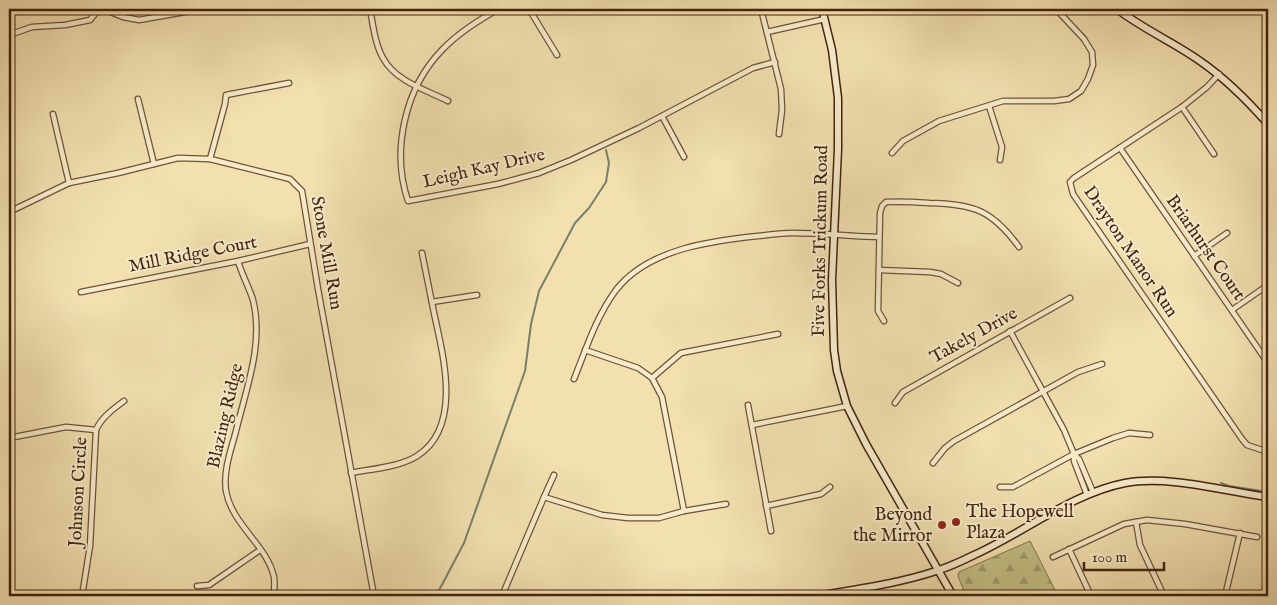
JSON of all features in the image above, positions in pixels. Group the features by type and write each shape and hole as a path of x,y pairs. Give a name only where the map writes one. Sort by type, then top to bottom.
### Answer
{"street":[{"path":"9,35 32,27 65,25 90,20 101,9 123,17 139,20 202,9"},
{"path":"370,9 382,58 392,71 448,101"},
{"name":"Leigh Kay Drive","path":"498,9 470,26 442,50 427,68 417,86 407,112 402,139 402,168 408,201 498,184 539,173 571,160 662,116 753,68 775,62"},
{"path":"529,9 557,55"},
{"path":"761,9 775,62 782,99 778,134"},
{"name":"Five Forks Trickum Road","path":"822,9 832,50 838,98 839,123 832,280 834,350 838,371 847,406 866,444 953,596"},
{"path":"892,152 902,140 939,121 1003,101 1054,101 1069,99 1081,91 1093,65 1092,52 1084,40 1056,9"},
{"path":"1117,9 1218,74 1268,124"},
{"path":"767,32 824,19"},
{"name":"Drayton Manor Run","path":"1218,74 1207,87 1182,107 1070,182 1073,194 1242,439 1247,445 1268,452"},
{"path":"210,159 226,95 289,83"},
{"path":"138,99 154,164"},
{"path":"988,106 1002,147 1000,160"},
{"path":"1182,107 1214,154"},
{"path":"53,114 69,183"},
{"path":"662,116 684,157"},
{"name":"Briarhurst Court","path":"1120,148 1268,363"},
{"name":"Stone Mill Run","path":"9,212 69,183 178,158 210,159 290,179 302,191 374,596"},
{"path":"884,321 878,311 879,237 880,213 882,206 886,202 953,203 972,207 988,214 1002,226 1019,247"},
{"path":"574,380 598,318 616,289 635,272 660,257 729,239 791,233 879,237"},
{"path":"1194,256 1227,233"},
{"name":"Mill Ridge Court","path":"82,292 238,261 310,244"},
{"path":"351,473 407,461 428,447 439,430 445,408 445,367 422,253"},
{"name":"Blazing Ridge","path":"238,261 253,302 257,332 252,369 226,470 226,491 236,516 260,550 274,576 274,596"},
{"path":"879,270 930,272 942,274 958,283"},
{"path":"1232,310 1268,285"},
{"path":"432,302 477,295"},
{"name":"Takely Drive","path":"895,403 903,392 1070,298"},
{"path":"1010,332 1044,391 1074,454 1079,458 1090,494"},
{"path":"652,378 681,353 778,334"},
{"path":"585,350 638,368 652,378 662,396 684,511"},
{"path":"933,463 951,444 1078,372 1102,364"},
{"name":"Johnson Circle","path":"82,596 90,546 96,430 98,424 124,401"},
{"path":"748,405 771,531"},
{"path":"752,425 847,406"},
{"path":"9,438 66,427 96,430"},
{"path":"1000,487 1013,487 1074,454 1129,433 1150,435"},
{"path":"502,596 554,475"},
{"path":"816,596 938,571 1002,542 1090,494 1124,483 1155,481 1268,497"},
{"path":"766,506 821,494 830,487"},
{"path":"544,497 602,515 628,518 659,518 684,511 726,504"},
{"path":"1053,557 1124,524 1147,520 1166,521 1257,537"},
{"path":"1136,522 1140,545 1164,596"},
{"path":"1225,596 1240,533"},
{"path":"1069,549 1092,596"},
{"path":"197,586 209,584 260,550"}],"green space":[{"path":"1030,541 1058,596 966,596 958,576 959,572"}],"waterway":[{"path":"436,596 464,543 525,371 531,324 539,291 575,223 589,208 606,182 609,163 606,150"},
{"path":"1221,483 1268,492"}],"place":[{"name":"The Hopewell Plaza","path":"956,522"},
{"name":"Beyond the Mirror","path":"942,525"}]}
